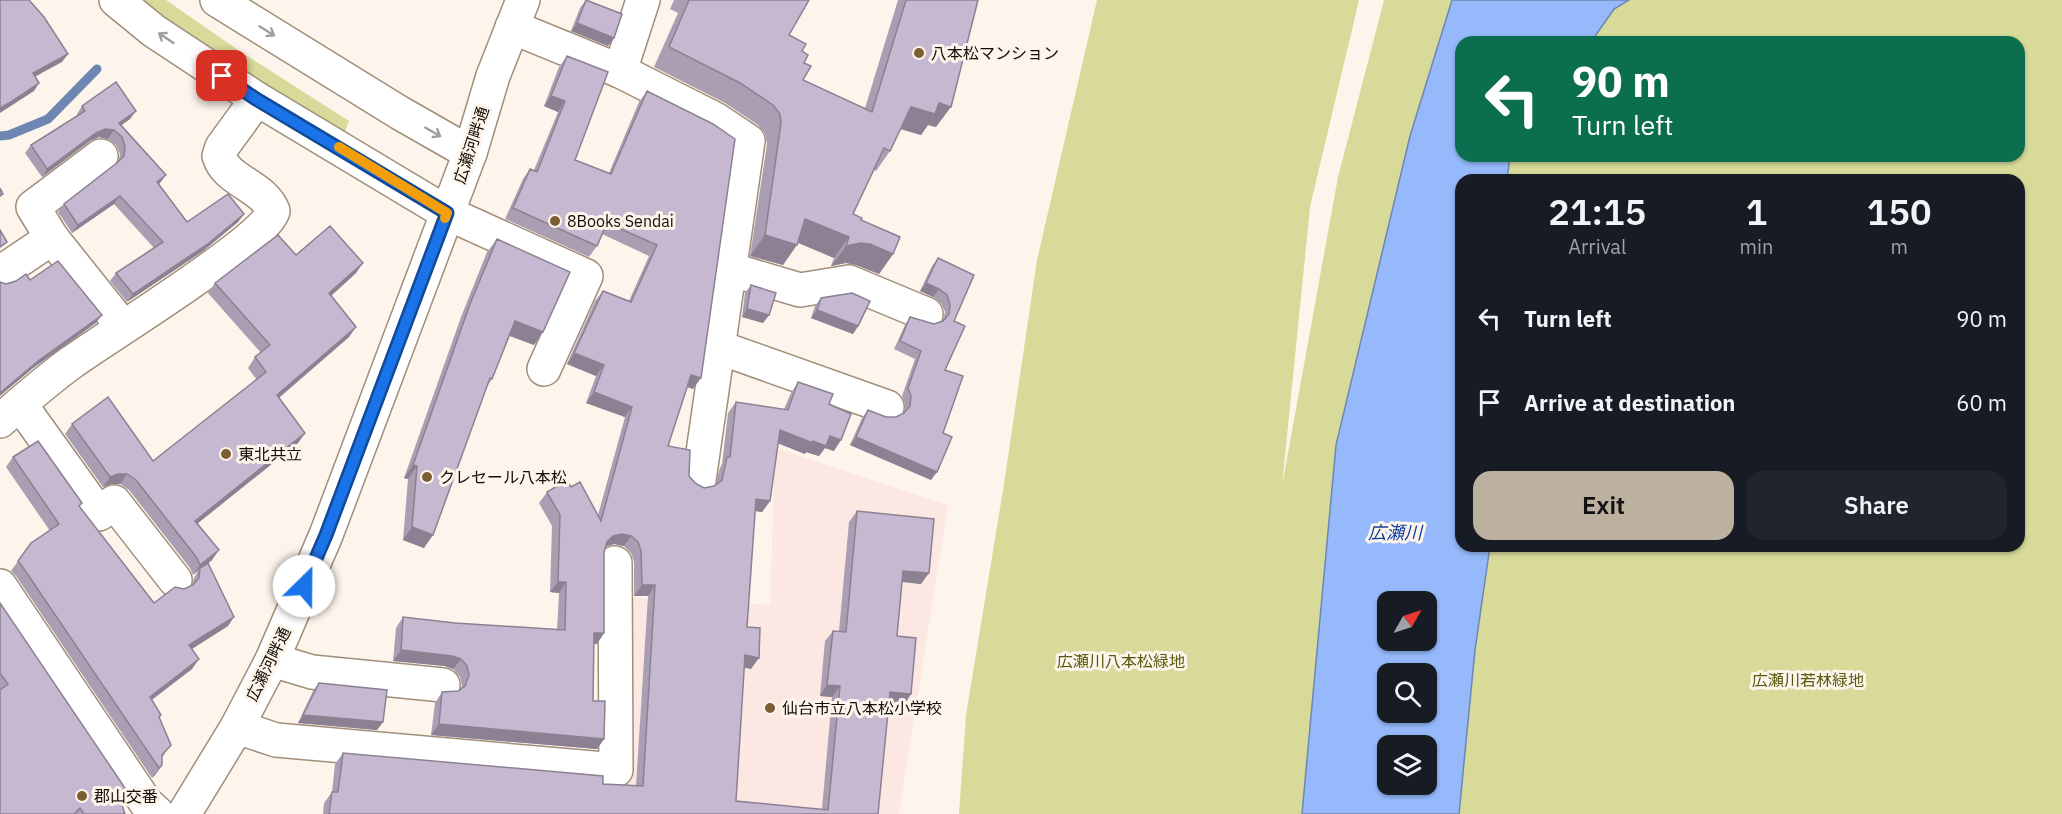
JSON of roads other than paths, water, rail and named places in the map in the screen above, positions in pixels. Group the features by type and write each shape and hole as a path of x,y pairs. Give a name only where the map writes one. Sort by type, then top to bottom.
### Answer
{"street":[{"path":"116,0 154,31 256,99 447,213 586,276 544,369"},
{"path":"217,0 390,107 470,153"},
{"path":"620,71 643,0"},
{"path":"518,14 620,71 715,119 748,141 699,480"},
{"name":"広瀬河畔通","path":"184,814 237,727 272,660 326,535 470,153 493,76 518,14"},
{"path":"175,580 114,502 99,514 10,412 70,364 229,255 269,221 273,212 269,202 263,195 230,173 219,156 222,147 256,99"},
{"path":"100,156 33,207 52,238 123,327"},
{"path":"0,273 52,238"},
{"path":"729,269 800,290 849,282 926,314"},
{"path":"718,347 887,407"},
{"path":"237,727 276,740 616,770 615,562"},
{"path":"0,586 146,803 158,814"},
{"path":"272,660 312,672 443,685"}],"water":[{"name":"広瀬川","path":"1452,0 1629,0 1614,9 1595,36 1455,36 1455,162 1509,162 1508,174 1455,174 1455,552 1489,552 1475,650 1459,814 1302,814 1336,445 1410,136"}],"waterway":[{"path":"0,136 9,135 48,119 97,69"}],"place":[{"name":"八本松マンション","path":"919,53"},
{"name":"8Books Sendai","path":"555,221"},
{"name":"東北共立","path":"226,454"},
{"name":"クレセール八本松","path":"427,477"},
{"name":"仙台市立八本松小学校","path":"770,708"},
{"name":"郡山交番","path":"82,796"}],"park label":[{"name":"広瀬川八本松緑地","path":"1121,661"},
{"name":"広瀬川若林緑地","path":"1808,680"}]}
